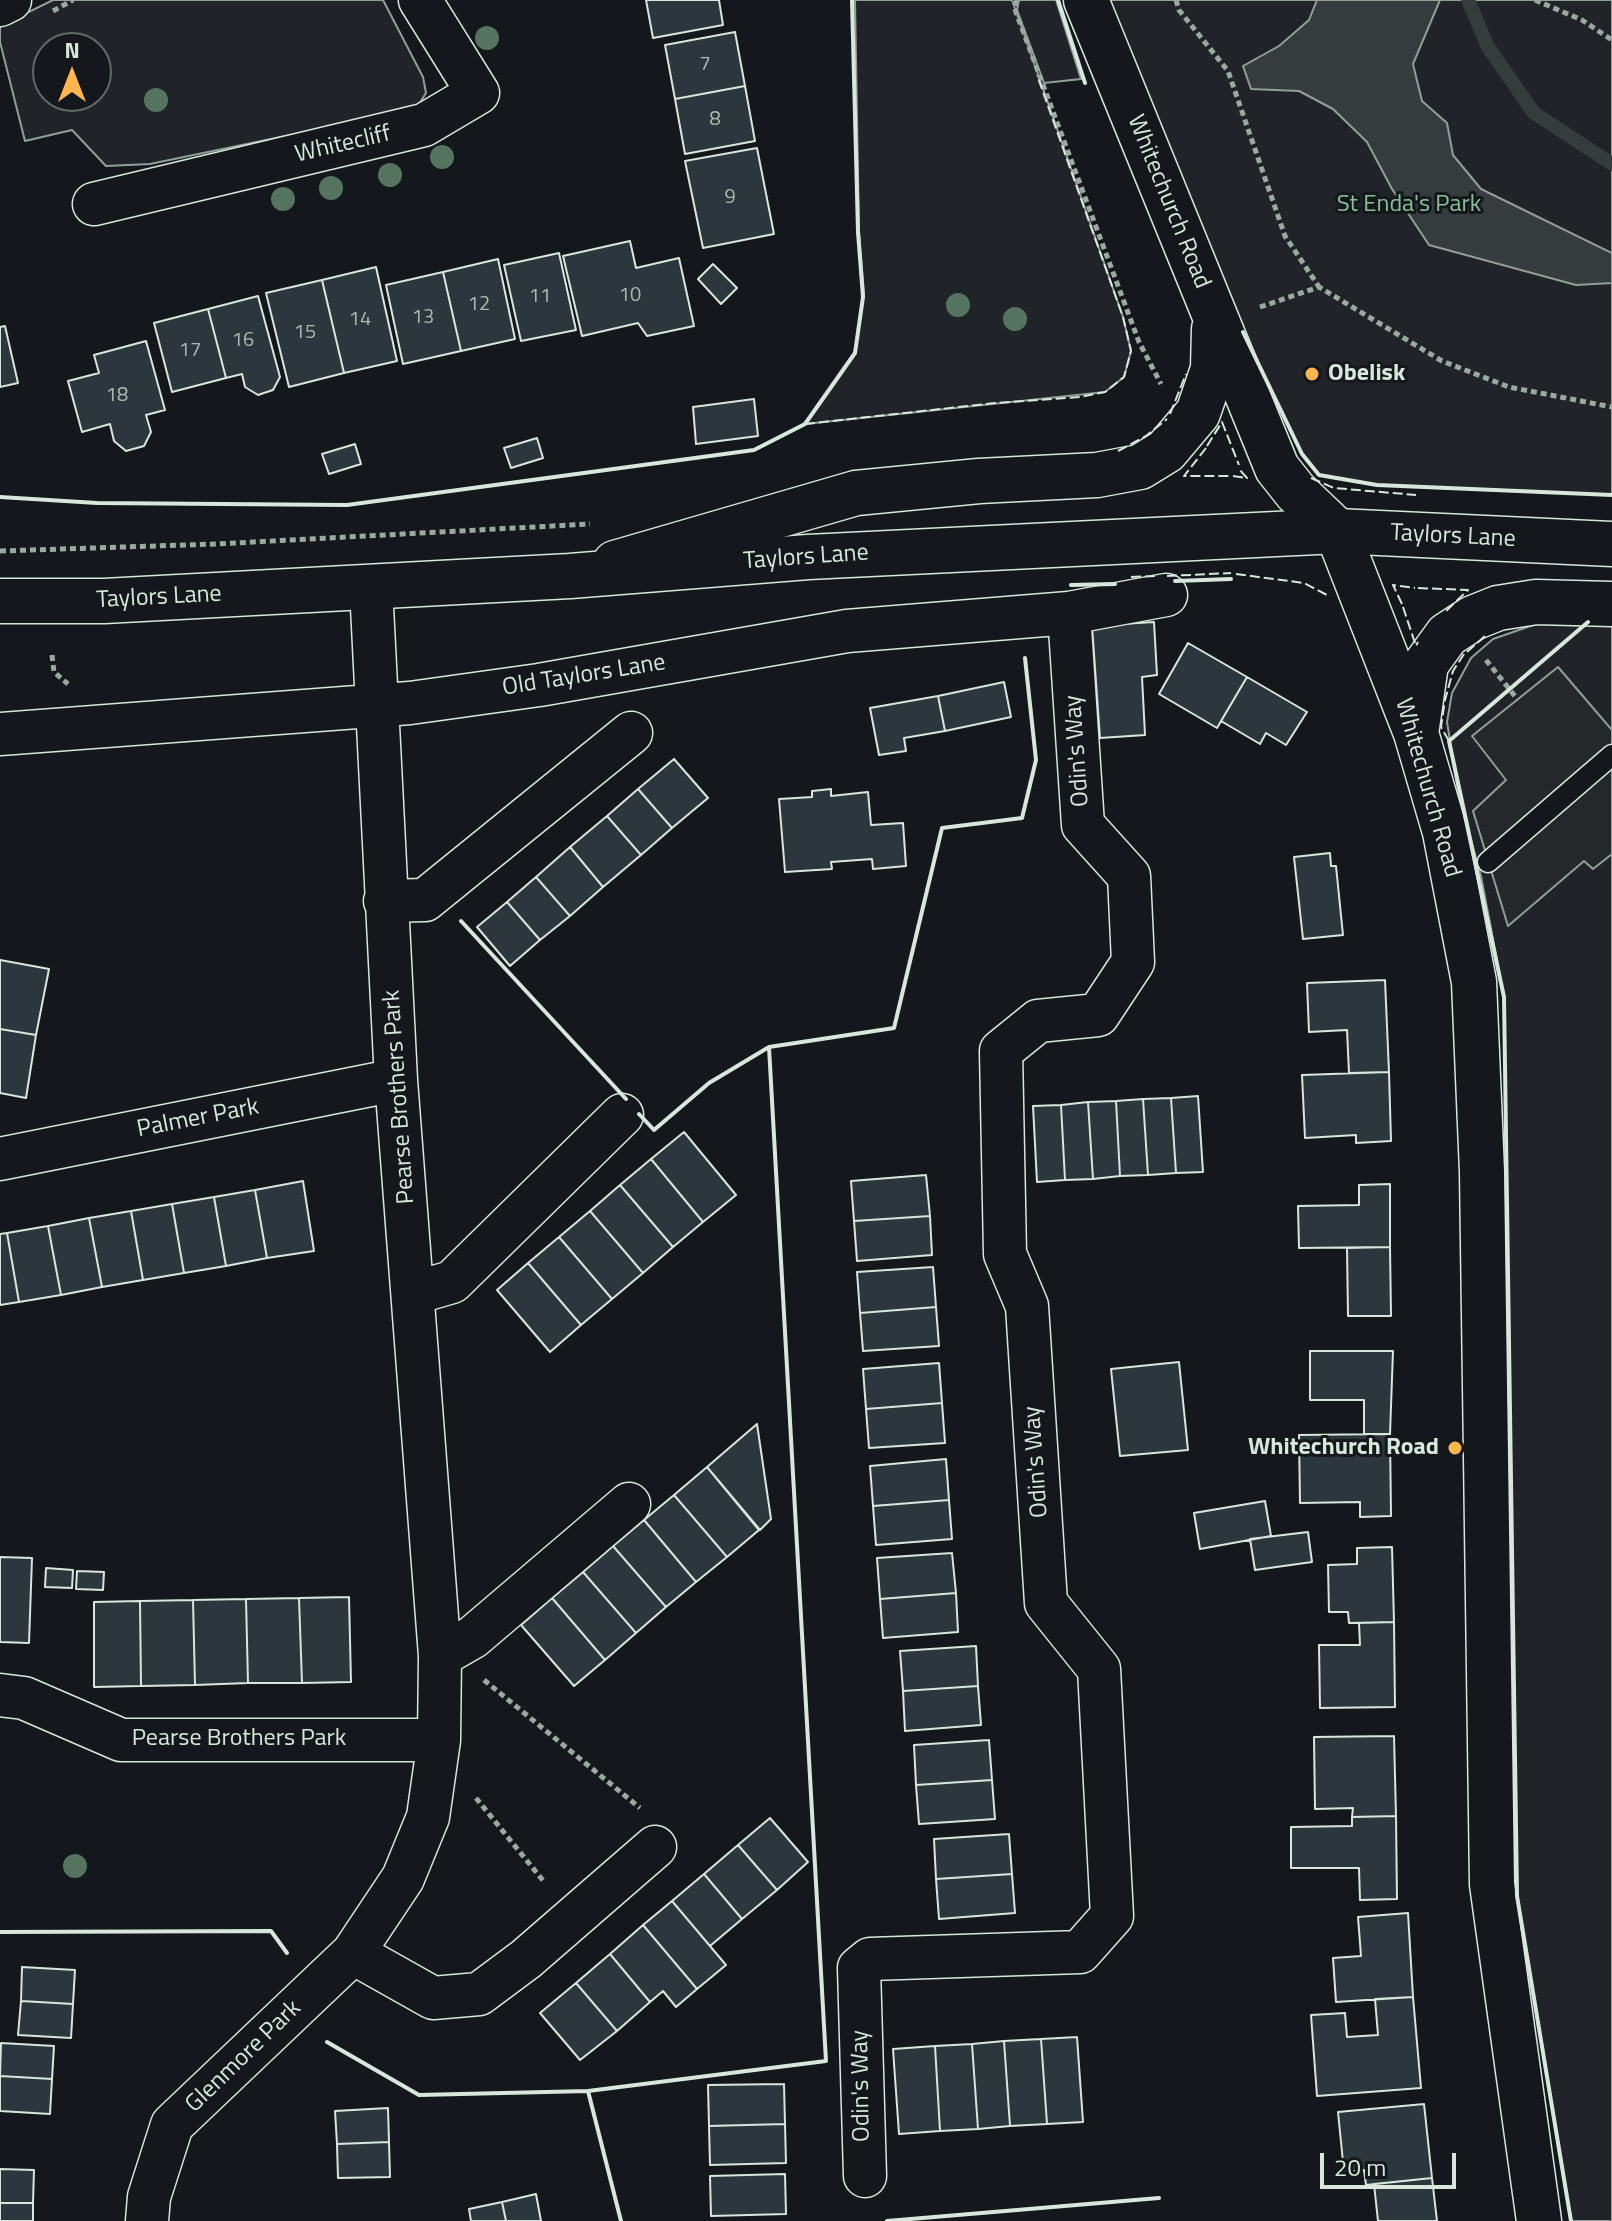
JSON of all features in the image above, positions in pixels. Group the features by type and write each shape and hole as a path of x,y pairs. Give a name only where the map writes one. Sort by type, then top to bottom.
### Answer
{"street":[{"path":"0,5 10,0"},
{"name":"Whitecliff","path":"94,204 424,125 478,93 439,37 420,0"},
{"name":"Whitechurch Road","path":"1086,0 1162,183 1231,314 1277,468 1296,492 1337,531 1416,733 1445,832 1474,982 1482,1172 1492,1884 1539,2221"},
{"path":"570,576 856,493 979,481 1097,475 1140,467 1166,451 1198,413 1231,314"},
{"name":"Taylors Lane","path":"0,601 104,601 570,576 808,557 1337,531 1612,544"},
{"name":"Pearse Brothers Park","path":"353,1953 403,1878 423,1830 457,1664 414,1293 396,1080 371,587"},
{"name":"Old Taylors Lane","path":"0,734 376,706 539,685 847,631 1069,613 1166,595"},
{"path":"1416,733 1426,664 1447,635 1498,608 1536,602 1612,604"},
{"name":"Odin's Way","path":"865,2176 859,1968 870,1959 1080,1952 1112,1916 1099,1669 1046,1603 1027,1306 1005,1254 1001,1051 1038,1021 1098,1015 1133,962 1129,876 1083,825 1069,613"},
{"path":"385,901 425,900 631,733"},
{"name":"Palmer Park","path":"0,1159 396,1080"},
{"path":"414,1293 452,1282 622,1115"},
{"path":"457,1664 473,1637 629,1504"},
{"name":"Pearse Brothers Park","path":"0,1695 24,1698 121,1740 439,1740"},
{"path":"353,1953 433,1998 479,1994 526,1959 649,1829"},
{"name":"Glenmore Park","path":"147,2221 149,2197 172,2125 353,1953"}],"lane":[{"path":"1488,862 1612,755"}],"path":[{"path":"1017,0 1014,7 1139,342 1164,390"},
{"path":"1176,0 1179,10 1228,71 1285,236 1319,287 1442,361 1509,387 1612,407"},
{"path":"1535,0 1582,20 1612,40"},
{"path":"1231,314 1319,287"},
{"path":"52,655 54,672 76,690"},
{"path":"1484,658 1518,700"},
{"path":"457,1664 649,1829"},
{"path":"475,1797 550,1890"}],"green space":[{"path":"53,0 383,0 423,77 426,93 416,109 150,164 106,166 72,130 25,141 0,42 0,26"},
{"path":"855,0 1012,0 1123,317 1131,351 1124,377 1105,392 805,424 855,353 864,294 859,232"},
{"path":"1019,0 1056,0 1081,79 1044,83 1017,10"},
{"name":"St Enda's Park","path":"1104,0 1612,0 1612,495 1377,485 1319,475 1302,454 1235,316"},
{"path":"1542,622 1612,622 1612,2221 1571,2221 1517,1896 1504,997 1481,876 1459,797 1447,722 1452,693 1471,658 1493,639"}],"shaded area":[{"path":"1317,0 1440,0 1413,64 1422,101 1447,123 1453,155 1481,189 1612,253 1612,283 1576,285 1429,245 1392,189 1367,142 1333,109 1299,91 1251,89 1243,66 1279,46 1309,20"},
{"path":"1558,667 1612,730 1612,854 1593,869 1584,861 1508,926 1473,811 1506,780 1472,736"}],"building":[{"path":"646,0 719,0 723,25 653,38"},
{"path":"735,32 745,86 675,99 665,45"},
{"path":"745,86 755,141 685,154 675,99"},
{"path":"757,148 774,234 703,248 685,161"},
{"path":"630,241 636,268 679,258 694,326 647,336 638,323 582,336 563,256"},
{"path":"559,253 576,330 521,341 504,265"},
{"path":"498,259 515,339 461,351 443,272"},
{"path":"713,264 737,288 721,304 698,279"},
{"path":"376,267 397,361 344,373 322,280"},
{"path":"443,272 461,351 403,364 386,285"},
{"path":"322,280 344,373 289,387 266,293"},
{"path":"258,296 280,377 273,390 258,395 245,387 242,374 226,378 208,309"},
{"path":"208,309 226,378 172,392 154,323"},
{"path":"5,326 18,383 0,387 0,327"},
{"path":"146,341 165,410 146,415 151,432 144,446 126,451 114,441 110,424 82,432 68,381 99,373 94,355"},
{"path":"754,399 758,436 696,444 693,407"},
{"path":"537,438 543,458 511,468 504,448"},
{"path":"355,444 361,464 329,474 322,454"},
{"path":"1154,622 1157,675 1142,677 1145,735 1100,738 1092,626"},
{"path":"1188,643 1247,677 1217,728 1159,694"},
{"path":"1247,677 1307,712 1286,745 1266,733 1260,744 1221,721"},
{"path":"1004,682 1011,717 945,731 938,696"},
{"path":"938,696 945,731 904,738 906,751 879,755 870,708"},
{"path":"674,759 708,798 672,828 638,789"},
{"path":"638,789 672,828 641,855 607,816"},
{"path":"831,789 831,796 868,792 871,825 903,823 906,866 873,869 872,859 831,862 832,869 785,872 779,799 812,797 812,791"},
{"path":"607,816 641,855 603,887 570,847"},
{"path":"570,847 603,887 570,916 536,877"},
{"path":"1330,853 1331,866 1336,866 1343,935 1303,939 1294,857"},
{"path":"536,877 570,916 540,940 507,902"},
{"path":"507,902 540,940 510,966 477,927"},
{"path":"0,960 49,969 36,1035 0,1029"},
{"path":"1385,980 1389,1072 1349,1073 1347,1030 1309,1032 1307,983"},
{"path":"0,1029 36,1035 26,1098 0,1093"},
{"path":"1389,1072 1391,1141 1356,1143 1356,1135 1305,1138 1302,1075"},
{"path":"1198,1096 1203,1172 1176,1173 1171,1098"},
{"path":"1171,1098 1176,1173 1148,1175 1143,1099"},
{"path":"1143,1099 1148,1175 1120,1176 1116,1101"},
{"path":"1116,1101 1120,1176 1093,1179 1088,1102"},
{"path":"1088,1102 1093,1179 1065,1180 1061,1105"},
{"path":"1061,1105 1065,1180 1037,1182 1033,1106"},
{"path":"684,1132 736,1195 703,1222 651,1159"},
{"path":"651,1159 703,1222 673,1247 620,1185"},
{"path":"926,1175 930,1216 854,1221 851,1181"},
{"path":"303,1181 314,1251 267,1258 255,1190"},
{"path":"1390,1184 1390,1247 1299,1248 1298,1206 1359,1205 1359,1185"},
{"path":"620,1185 673,1247 643,1273 590,1211"},
{"path":"255,1190 267,1258 226,1266 214,1197"},
{"path":"214,1197 226,1266 184,1273 172,1204"},
{"path":"172,1204 184,1273 143,1280 131,1211"},
{"path":"131,1211 143,1280 102,1287 89,1218"},
{"path":"590,1211 643,1273 612,1299 559,1237"},
{"path":"930,1216 932,1255 857,1261 854,1221"},
{"path":"89,1218 102,1287 61,1295 48,1226"},
{"path":"48,1226 61,1295 19,1302 7,1233"},
{"path":"7,1233 19,1302 0,1305 0,1234"},
{"path":"559,1237 612,1299 581,1325 528,1263"},
{"path":"1390,1247 1391,1316 1348,1316 1347,1248"},
{"path":"528,1263 581,1325 550,1352 497,1290"},
{"path":"933,1267 936,1307 860,1313 857,1272"},
{"path":"936,1307 939,1346 863,1351 860,1313"},
{"path":"1310,1351 1393,1351 1390,1434 1364,1434 1364,1400 1310,1400"},
{"path":"1179,1362 1188,1450 1120,1456 1111,1369"},
{"path":"939,1363 942,1403 866,1409 863,1369"},
{"path":"942,1403 945,1443 869,1448 866,1409"},
{"path":"757,1424 771,1519 760,1530 707,1467"},
{"path":"1390,1434 1391,1516 1360,1517 1360,1502 1300,1503 1299,1435"},
{"path":"946,1459 949,1500 873,1506 870,1466"},
{"path":"707,1467 759,1530 727,1557 674,1495"},
{"path":"674,1495 727,1557 696,1582 644,1520"},
{"path":"949,1500 952,1539 876,1545 873,1506"},
{"path":"1265,1501 1271,1536 1200,1549 1194,1513"},
{"path":"644,1520 696,1582 666,1607 613,1546"},
{"path":"1308,1532 1312,1562 1255,1570 1250,1539"},
{"path":"613,1546 666,1607 636,1633 583,1572"},
{"path":"1392,1547 1394,1622 1349,1623 1348,1612 1329,1612 1328,1565 1357,1564 1357,1548"},
{"path":"952,1553 956,1593 880,1599 877,1558"},
{"path":"0,1557 32,1558 29,1643 0,1642"},
{"path":"46,1568 73,1570 72,1588 45,1587"},
{"path":"77,1571 104,1572 103,1590 76,1589"},
{"path":"583,1572 636,1633 605,1660 552,1598"},
{"path":"956,1593 958,1632 883,1638 880,1599"},
{"path":"349,1597 351,1682 302,1683 299,1598"},
{"path":"299,1598 302,1683 248,1683 246,1599"},
{"path":"552,1598 605,1660 574,1686 521,1625"},
{"path":"246,1599 248,1683 195,1685 193,1600"},
{"path":"193,1600 195,1685 141,1686 140,1601"},
{"path":"140,1601 141,1686 94,1687 94,1602"},
{"path":"1394,1622 1395,1707 1320,1708 1319,1645 1360,1645 1359,1623"},
{"path":"976,1646 978,1686 903,1691 900,1651"},
{"path":"978,1686 981,1725 905,1731 903,1691"},
{"path":"1394,1736 1396,1816 1352,1817 1353,1808 1315,1809 1314,1737"},
{"path":"989,1740 992,1780 916,1785 914,1745"},
{"path":"992,1780 995,1819 919,1824 916,1785"},
{"path":"1396,1816 1397,1899 1360,1900 1359,1868 1291,1868 1291,1827 1352,1826 1352,1817"},
{"path":"770,1818 808,1862 777,1890 738,1845"},
{"path":"1009,1834 1012,1874 936,1879 934,1839"},
{"path":"738,1845 777,1890 742,1919 704,1874"},
{"path":"704,1874 742,1919 710,1946 672,1901"},
{"path":"1012,1874 1015,1913 939,1919 936,1879"},
{"path":"672,1901 726,1965 697,1989 643,1925"},
{"path":"1408,1913 1413,1997 1336,2002 1333,1958 1361,1956 1358,1917"},
{"path":"643,1925 697,1989 676,2007 663,1991 650,2002 610,1954"},
{"path":"610,1954 650,2002 617,2031 576,1983"},
{"path":"22,1967 75,1970 73,2004 21,2001"},
{"path":"576,1983 617,2031 580,2060 540,2013"},
{"path":"1413,1997 1421,2088 1317,2096 1311,2015 1345,2013 1347,2037 1378,2035 1375,1999"},
{"path":"21,2001 73,2004 71,2038 18,2035"},
{"path":"1077,2037 1083,2122 1047,2124 1041,2039"},
{"path":"1041,2039 1047,2124 1010,2126 1004,2041"},
{"path":"1004,2041 1010,2126 978,2129 972,2044"},
{"path":"1,2043 54,2046 52,2079 0,2076"},
{"path":"972,2044 978,2129 940,2131 935,2046"},
{"path":"935,2046 940,2131 899,2134 893,2049"},
{"path":"0,2076 52,2079 50,2114 0,2111"},
{"path":"784,2084 785,2124 709,2126 708,2085"},
{"path":"1424,2104 1432,2178 1366,2185 1364,2170 1344,2172 1338,2112"},
{"path":"388,2108 389,2142 337,2144 335,2111"},
{"path":"785,2124 786,2163 710,2165 709,2126"},
{"path":"389,2142 390,2177 338,2178 337,2144"},
{"path":"0,2169 34,2170 33,2203 0,2203"},
{"path":"785,2174 786,2214 711,2216 710,2176"},
{"path":"1432,2178 1437,2221 1378,2221 1374,2184"},
{"path":"536,2194 541,2221 506,2221 502,2202"},
{"path":"502,2202 506,2221 471,2221 469,2209"},
{"path":"0,2203 33,2203 33,2221 0,2221"}],"waterway":[{"path":"1468,0 1488,47 1534,113 1612,164"}],"fence":[{"path":"805,424 1080,397 1105,392 1124,377 1131,351 1123,317 1037,75"},
{"path":"1170,414 1186,374"},
{"path":"1118,451 1146,436 1167,419"},
{"path":"1207,446 1222,422 1239,465"},
{"path":"1206,448 1184,476 1229,476"},
{"path":"1233,476 1247,478 1239,469"},
{"path":"1311,478 1334,488 1416,495"},
{"path":"1167,576 1231,573"},
{"path":"1236,574 1304,583 1327,595"},
{"path":"1131,577 1155,576"},
{"path":"1402,604 1393,585 1415,588"},
{"path":"1418,588 1468,590 1446,611"},
{"path":"1403,607 1416,646 1418,642"},
{"path":"1467,652 1485,636"},
{"path":"1449,741 1441,727 1445,700 1453,671 1464,654"}],"wall":[{"path":"0,497 97,503 347,505 754,450 805,424 855,353 863,297 858,232 852,0"},
{"path":"1058,0 1085,83"},
{"path":"1243,332 1302,454 1319,475 1377,485 1612,495"},
{"path":"1175,581 1231,579"},
{"path":"1071,585 1115,584"},
{"path":"1571,2221 1517,1896 1504,997 1449,741 1588,622"},
{"path":"588,2091 826,2061 769,1047 894,1028 942,828 1022,818 1036,760 1025,658"},
{"path":"461,921 626,1099"},
{"path":"639,1114 654,1130 709,1083 769,1047"},
{"path":"0,1932 271,1931 287,1953"},
{"path":"327,2042 419,2095 588,2091 621,2221"},
{"path":"887,2221 1159,2198"}],"place":[{"name":"Obelisk","path":"1312,374"},
{"name":"Whitechurch Road","path":"1455,1448"}]}
